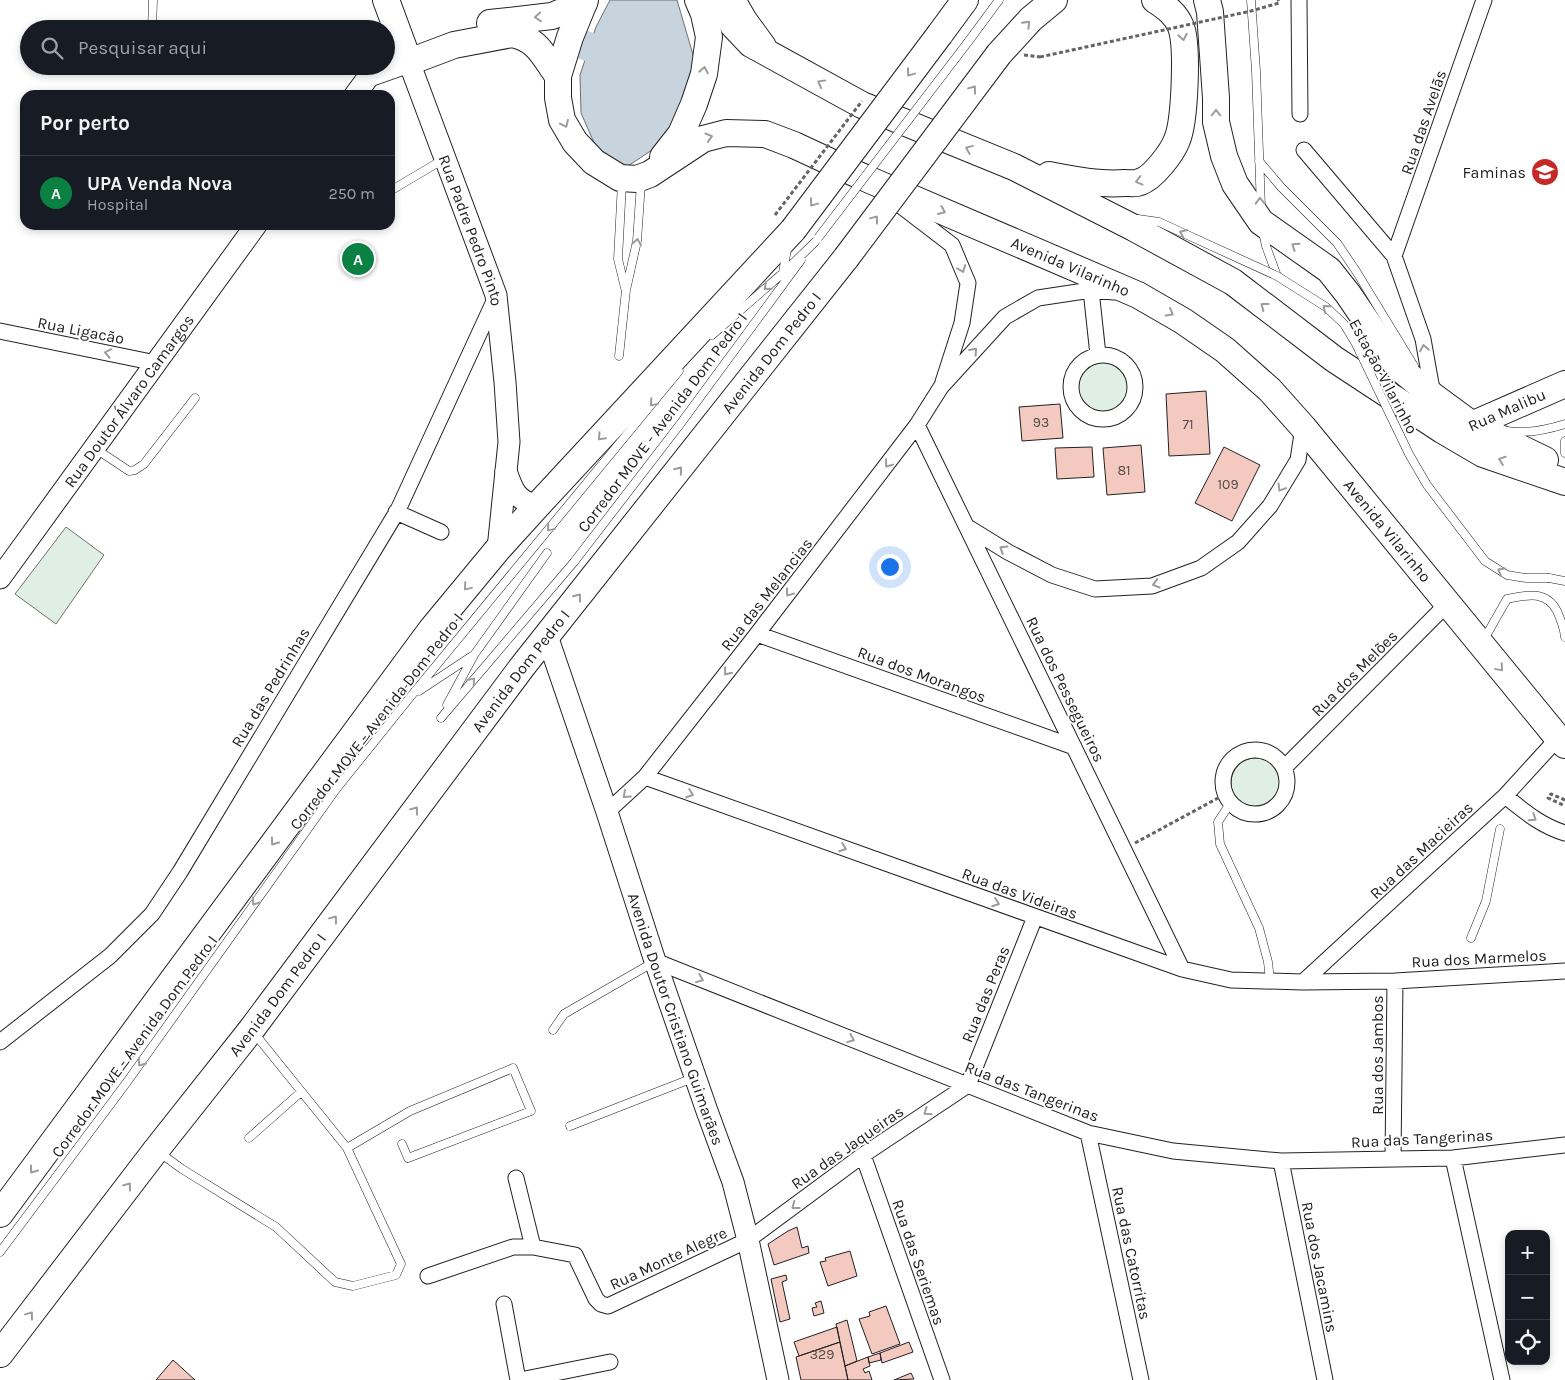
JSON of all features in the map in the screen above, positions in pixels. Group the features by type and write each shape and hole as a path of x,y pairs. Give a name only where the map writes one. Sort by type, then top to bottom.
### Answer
{"highway":[{"path":"585,1 570,37 558,76 558,98 562,120 575,142 594,162 620,178 638,176 681,134 704,74 709,37 704,14 698,0"},
{"path":"718,0 733,25 751,44 774,57 862,105 1014,167 1109,215 1232,282 1334,359 1460,430 1565,470"},
{"path":"0,1214 431,630 498,549 537,506 798,231 965,0"},
{"name":"Avenida Dom Pedro I","path":"0,1354 156,1150 251,1030 528,660 846,258 1000,54 1031,19 1054,0"},
{"path":"1014,167 1084,182 1112,184 1140,182 1153,175 1178,140 1185,78 1185,49 1181,26 1169,8 1155,0"},
{"path":"1207,0 1210,12 1216,122 1224,156 1235,184 1261,222 1329,270 1348,294 1396,366 1433,396 1460,430 1483,454 1565,482"},
{"name":"Rua Padre Pedro Pinto","path":"388,1 392,20"},
{"path":"399,56 473,26 552,16 585,1"},
{"path":"399,56 512,34 533,42 558,76"},
{"name":"Rua Padre Pedro Pinto","path":"395,36 399,56"},
{"name":"Avenida Vilarinho","path":"638,176 703,139 726,132 765,134 1138,295 1184,321 1225,350 1270,390 1303,426 1561,742"},
{"name":"Rua Malibu","path":"1460,430 1565,384"}],"main road":[{"path":"735,0 746,19 774,57"},
{"name":"Rua Padre Pedro Pinto","path":"399,56 444,158 496,295 509,442 498,549"},
{"path":"359,90 371,75"},
{"name":"Rua Doutor Álvaro Camargos","path":"0,578 252,230"},
{"path":"506,471 513,489 520,499 528,504 537,506"},
{"name":"Avenida Doutor Cristiano Guimarães","path":"547,636 655,961 733,1182 748,1240 778,1380"},
{"path":"528,660 541,657 556,662"}],"street":[{"path":"1299,0 1300,114"},
{"name":"Rua das Avelãs","path":"1394,256 1484,0"},
{"path":"1304,150 1394,256 1423,339 1433,396"},
{"name":"Rua das Melancias","path":"865,178 952,244 968,283 962,323 942,387"},
{"path":"1091,290 1098,355"},
{"name":"Rua das Melancias","path":"606,812 645,777 918,425 942,387 1005,317 1038,298 1091,290 1138,295"},
{"name":"Rua das Pedrinhas","path":"0,1042 110,956 152,914 180,872 396,512 496,295"},
{"name":"Rua Ligacão","path":"0,332 156,362"},
{"path":"1107,354 1116,357 1124,362 1134,377 1134,396 1131,404 1117,416 1108,419 1099,419 1082,411 1072,396 1070,387 1075,370 1081,362 1089,357 1098,355 1107,354"},
{"name":"Rua dos Pessegueiros","path":"918,425 1182,969"},
{"path":"968,527 1008,552 1052,575 1095,588 1152,586 1201,568 1238,542 1270,506 1298,460 1303,426"},
{"path":"1298,460 1326,454"},
{"path":"396,512 441,532"},
{"name":"Rua dos Melões","path":"1284,768 1448,603"},
{"name":"Rua dos Morangos","path":"757,634 1074,747"},
{"name":"Rua das Macieiras","path":"1303,982 1561,742"},
{"path":"1254,750 1266,751 1278,759 1284,768 1288,780 1286,789 1282,799 1274,808 1263,812 1251,813 1240,809 1229,798 1223,784 1225,772 1230,762 1238,755 1254,750"},
{"name":"Rua das Videiras","path":"645,777 1182,969 1231,980 1303,982 1395,981"},
{"path":"1505,796 1534,820 1565,833"},
{"name":"Rua das Peras","path":"968,1085 1035,917"},
{"name":"Rua das Tangerinas","path":"655,961 1088,1133 1174,1151 1281,1161 1453,1158 1565,1145"},
{"name":"Rua dos Marmelos","path":"1395,981 1565,971"},
{"name":"Rua dos Jambos","path":"1394,1159 1395,981"},
{"name":"Rua das Jaqueiras","path":"748,1240 862,1155 968,1085"},
{"name":"Rua das Catorritas","path":"1088,1133 1141,1380"},
{"name":"Rua das Seriemas","path":"862,1155 942,1380"},
{"path":"1453,1158 1502,1380"},
{"name":"Rua dos Jacamins","path":"1281,1161 1325,1380"},
{"path":"516,1178 533,1247"},
{"name":"Rua Monte Alegre","path":"428,1276 513,1247 533,1247 575,1255 596,1299 601,1304 608,1306 748,1240"},
{"path":"504,1304 519,1380 610,1362"}],"lane":[{"path":"152,20 153,0"},
{"name":"Corredor MOVE - Avenida Dom Pedro I","path":"547,553 474,655 441,718 574,562 681,423 798,231 968,42 999,0"},
{"path":"1251,0 1256,71 1261,222 1266,246 1277,276"},
{"path":"395,188 444,158"},
{"path":"1259,161 1280,186 1337,243 1433,396"},
{"path":"626,290 618,259 638,176"},
{"path":"619,356 626,290 638,241 638,176"},
{"name":"Estação Vilarinho","path":"1109,215 1159,222 1277,276 1326,307 1344,324 1356,344 1409,454 1427,485 1485,561 1507,575 1565,581"},
{"path":"783,273 798,231"},
{"name":"Corredor MOVE - Avenida Dom Pedro I","path":"709,338 783,273 798,231"},
{"name":"Corredor MOVE - Avenida Dom Pedro I","path":"0,1252 127,1082 337,788 682,367"},
{"path":"94,448 129,470 135,470 144,464 195,398"},
{"path":"1460,430 1541,431 1565,424"},
{"path":"1565,441 1565,453"},
{"path":"1480,645 1508,599 1524,596 1541,596 1552,602 1564,624 1565,637"},
{"path":"411,696 474,655"},
{"path":"1229,798 1218,822 1220,844 1259,928 1268,962 1270,981"},
{"path":"1471,938 1486,901 1500,829"},
{"path":"553,1030 564,1014 655,961"},
{"path":"156,1150 182,1169 276,1227 335,1282 352,1286 396,1275 401,1264 347,1148 251,1030"},
{"path":"347,1148 410,1111 513,1068 531,1112 408,1158 402,1144"},
{"path":"570,1126 695,1077"},
{"path":"249,1138 301,1092"}],"path":[{"path":"1040,58 1251,11 1279,3 1278,0"},
{"path":"798,231 862,100"},
{"path":"1565,800 1551,794 1548,798 1565,806"},
{"path":"1138,842 1229,798"}],"green space":[{"path":"1103,362 1113,364 1121,369 1126,377 1128,387 1126,397 1121,405 1113,410 1103,412 1093,410 1085,405 1080,397 1078,387 1080,377 1085,369 1093,364"},
{"path":"66,527 104,555 56,624 15,594"},
{"path":"1256,758 1266,760 1274,765 1279,773 1281,783 1279,793 1274,801 1266,806 1256,808 1246,806 1238,801 1233,793 1231,783 1233,773 1238,765 1246,760"}],"shaded area":[{"path":"610,0 677,0 694,58 682,109 664,142 628,166 615,162 595,145 581,113 580,75 596,27"}],"building":[{"path":"1206,391 1210,454 1169,456 1166,394"},
{"path":"1060,404 1063,438 1022,441 1019,407"},
{"path":"1141,445 1145,492 1107,495 1103,448"},
{"path":"1092,447 1094,477 1057,479 1055,448"},
{"path":"1224,447 1260,465 1232,521 1195,503"},
{"path":"797,1227 802,1248 808,1246 809,1253 774,1265 768,1244"},
{"path":"850,1251 857,1276 828,1286 820,1262 826,1261 825,1258"},
{"path":"786,1275 787,1280 782,1282 790,1319 780,1322 771,1279"},
{"path":"821,1301 824,1313 814,1316 812,1308 817,1307 815,1303"},
{"path":"886,1306 900,1344 872,1354 859,1319 870,1316 869,1312"},
{"path":"847,1320 857,1361 845,1366 836,1324"},
{"path":"837,1327 840,1342 799,1356 794,1342"},
{"path":"840,1342 848,1380 801,1380 796,1357"},
{"path":"909,1342 913,1352 882,1363 880,1353"},
{"path":"880,1353 881,1360 869,1363 868,1357"},
{"path":"868,1357 870,1366 863,1369 865,1373 869,1371 872,1380 848,1380 845,1366"},
{"path":"173,1360 195,1380 156,1380"},
{"path":"911,1373 914,1379 894,1380"}],"waterway":[{"path":"584,45 626,62"}],"place":[{"name":"Faminas","path":"1545,172"},
{"name":"UPA Venda Nova","path":"358,259"}]}
